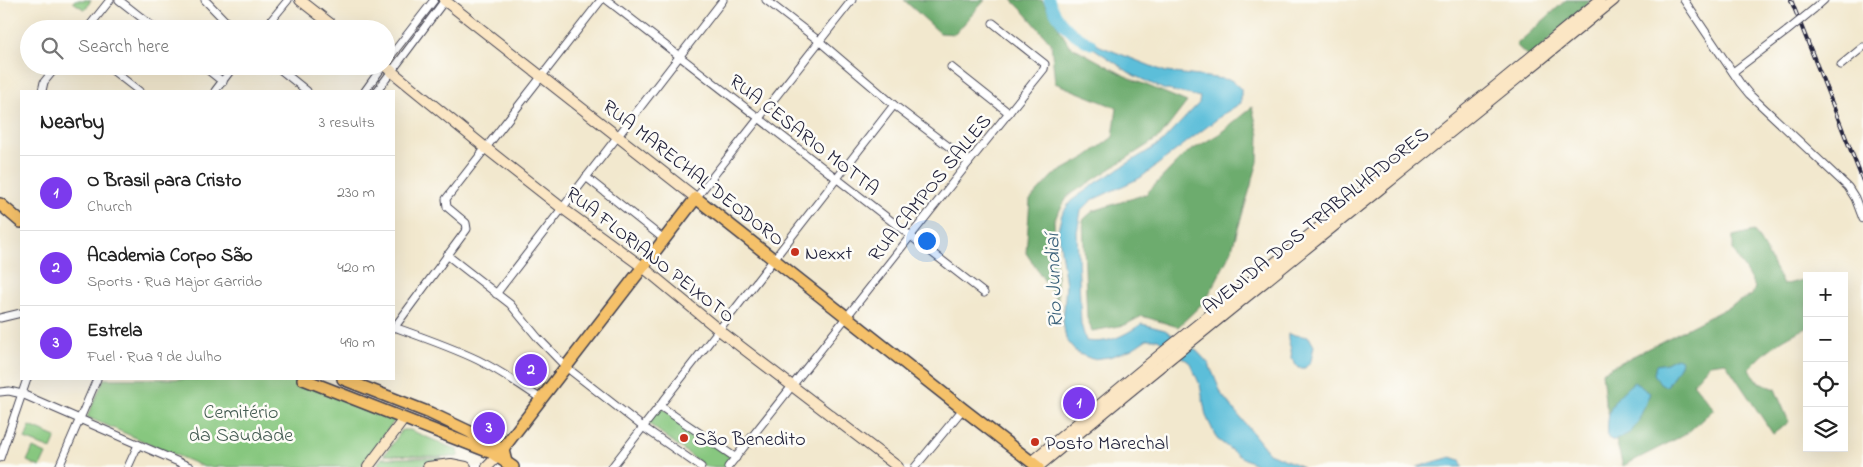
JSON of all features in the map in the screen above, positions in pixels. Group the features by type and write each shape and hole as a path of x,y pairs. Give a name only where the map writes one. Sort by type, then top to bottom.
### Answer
{"main road":[{"path":"300,0 326,20"},
{"name":"RUA MARECHAL DEODORO","path":"444,0 1036,465"},
{"name":"AVENIDA DOS TRABALHADORES","path":"1196,332 1600,0"},
{"name":"AVENIDA DOS TRABALHADORES","path":"1036,465 1164,357 1614,0"},
{"name":"RUA FLORIANO PEIXOTO","path":"395,73 562,208 644,268 719,330 898,467"},
{"path":"497,459 508,442 644,268 696,198"},
{"path":"1,208 20,221"},
{"path":"1,208 20,230"},
{"path":"306,380 404,419 497,459"},
{"path":"348,380 363,383 461,427 497,459"},
{"path":"368,467 374,463 408,415 418,414 447,427 461,427"},
{"path":"497,459 499,447 508,442"},
{"path":"428,467 451,464 466,467"}],"street":[{"path":"93,20 110,0"},
{"path":"119,0 145,20"},
{"path":"205,0 224,20"},
{"path":"271,20 288,0"},
{"path":"395,54 434,0"},
{"path":"395,56 444,0"},
{"path":"395,326 466,232 468,226 447,207 446,199 487,149 601,0"},
{"name":"RUA CESARIO MOTTA","path":"608,0 984,293"},
{"path":"496,294 723,0"},
{"path":"766,0 820,41 894,105 969,162"},
{"path":"696,198 852,0"},
{"path":"1684,0 1749,94 1848,187 1858,204 1863,219"},
{"path":"1733,72 1824,0"},
{"name":"RUA CAMPOS SALLES","path":"728,467 1044,69 1045,64 993,24"},
{"path":"1841,64 1863,47"},
{"path":"951,67 1010,113"},
{"path":"42,90 44,82 50,75"},
{"path":"119,75 138,90"},
{"path":"214,75 223,82"},
{"path":"216,90 228,75"},
{"path":"287,75 306,90"},
{"path":"366,90 378,75"},
{"path":"377,90 383,75"},
{"path":"612,467 894,105"},
{"path":"586,177 665,240"},
{"path":"447,255 510,304 538,338 566,367 643,427 701,467"},
{"path":"0,318 20,314"},
{"path":"395,327 477,360 503,374 541,399"},
{"path":"0,458 28,380"},
{"path":"59,467 97,380"},
{"path":"0,392 9,391 22,394 190,467"},
{"path":"660,406 736,458"},
{"path":"915,467 963,409"},
{"path":"128,467 138,445"}],"green space":[{"path":"75,0 91,0 85,10 73,2"},
{"path":"904,0 985,0 955,34 940,33"},
{"path":"1012,0 1042,0 1069,45 1129,78 1187,102 1160,137 1068,196 1054,220 1058,301 1026,253 1030,200 1052,176 1086,157 1113,137 1117,108 1055,83 1051,43"},
{"path":"1566,0 1591,0 1530,58 1516,45"},
{"path":"1252,107 1259,135 1258,162 1231,252 1206,300 1178,327 1142,316 1125,325 1092,331 1087,318 1083,220 1093,211 1146,194 1185,154 1219,134"},
{"path":"1754,231 1783,285 1803,280 1803,330 1775,345 1749,370 1759,383 1775,389 1789,422 1773,434 1725,362 1710,364 1693,383 1714,409 1686,434 1623,466 1605,401 1602,372 1752,295 1755,287 1733,250 1733,236"},
{"name":"Cemitério da Saudade","path":"104,380 294,380 395,420 360,467 204,467 87,417"},
{"path":"660,406 732,458 725,467 706,467 648,423"},
{"path":"30,426 56,437 51,449 25,439"},
{"path":"402,430 410,430 457,450 459,455 456,457 383,455"},
{"path":"33,448 46,454 40,467 27,461"},
{"path":"382,458 442,458 443,462 405,467 379,467 378,463"}],"water":[{"path":"1077,37 1166,72 1231,80 1241,89 1241,103 1225,113 1140,178 1092,200 1081,211 1077,232 1081,324 1086,341 1109,340 1142,324 1165,330 1195,349 1209,364 1222,395 1269,453 1303,467 1261,467 1239,456 1217,439 1206,416 1200,385 1190,363 1158,339 1147,339 1132,349 1109,357 1092,359 1077,353 1066,339 1063,322 1066,285 1058,230 1062,214 1071,201 1099,181 1161,143 1199,103 1200,97 1163,89 1133,75"},
{"path":"1288,334 1309,337 1314,346 1311,361 1305,368 1298,368 1291,358"},
{"path":"1676,358 1681,360 1680,365 1667,387 1660,383 1654,374 1656,365 1667,363"},
{"path":"1634,382 1650,393 1638,422 1631,432 1614,441 1608,438 1608,420 1612,406 1620,394"},
{"path":"1451,457 1460,460 1463,467 1417,467"}],"waterway":[{"name":"Rio Jundiaí","path":"1049,0 1056,15 1066,27 1091,44"}],"railway":[{"path":"1791,0 1863,181"}],"place":[{"name":"Nexxt","path":"795,252"},
{"name":"Academia Corpo São","path":"531,370"},
{"name":"O Brasil para Cristo","path":"1079,403"},
{"name":"Estrela","path":"489,428"},
{"name":"São Benedito","path":"684,438"},
{"name":"Posto Marechal","path":"1035,442"}]}
